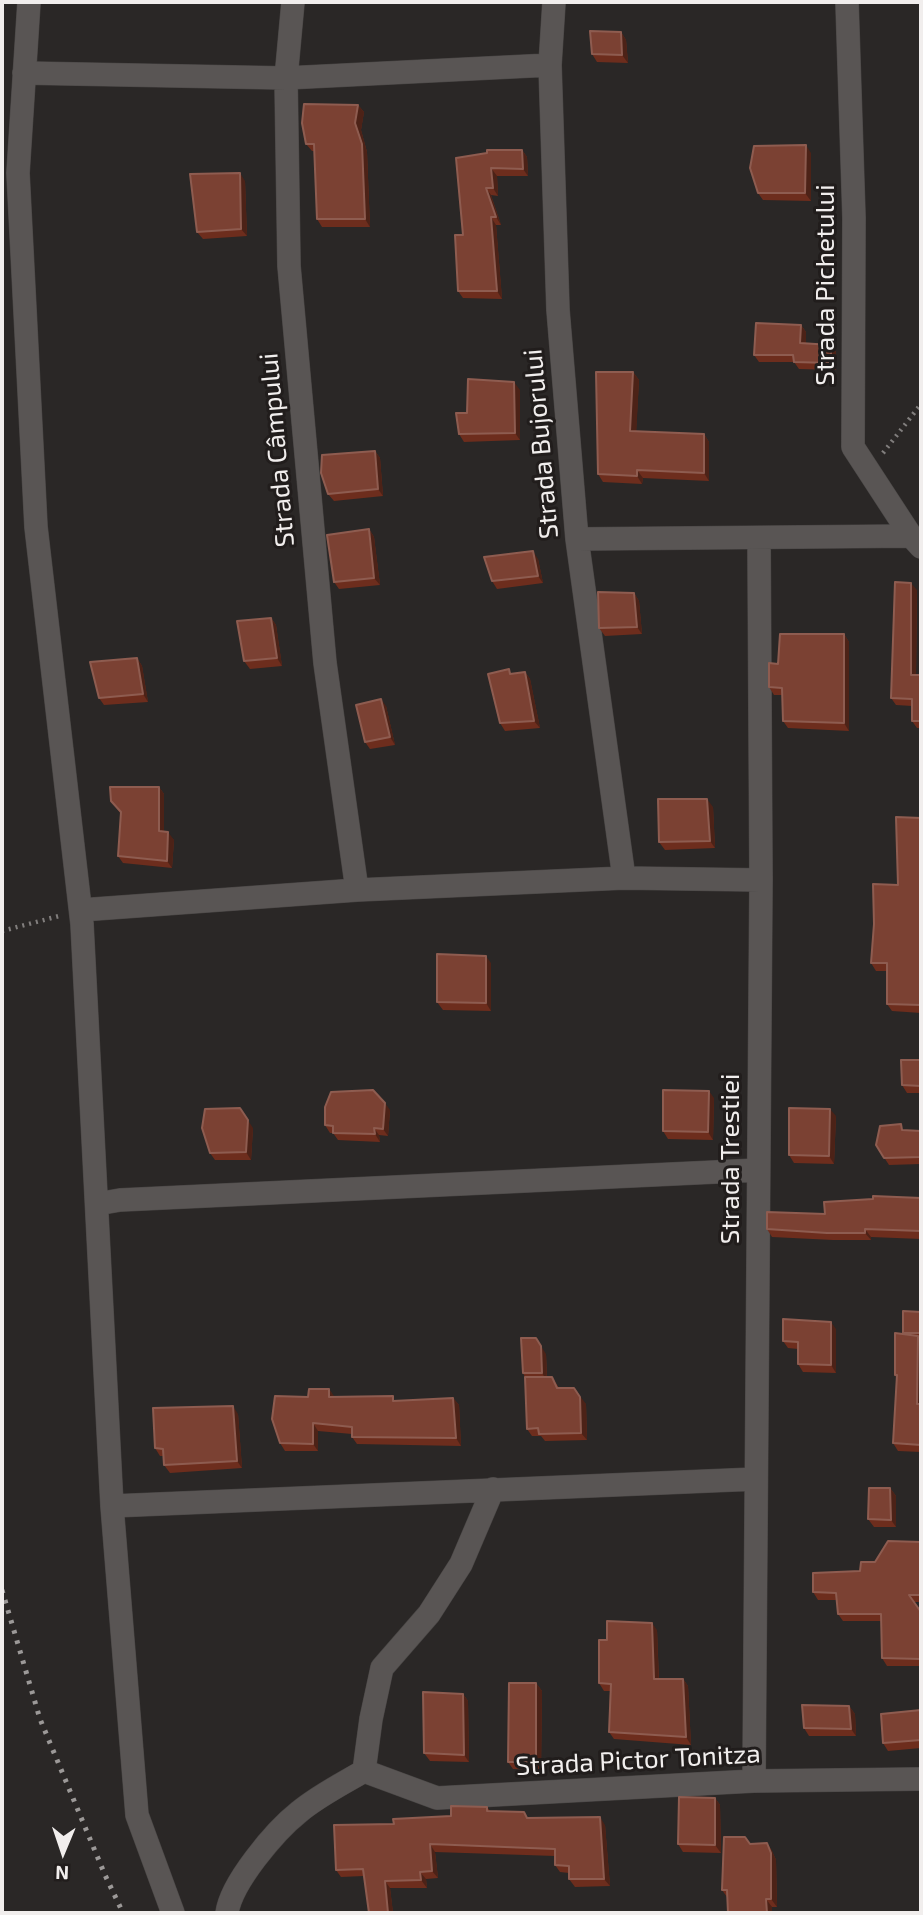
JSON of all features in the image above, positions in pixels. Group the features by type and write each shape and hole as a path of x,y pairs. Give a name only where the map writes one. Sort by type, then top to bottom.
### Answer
{"street":[{"path":"29,2 18,173 36,527 80,910 112,1506 137,1815 173,1913"},
{"name":"Strada Câmpului","path":"293,2 286,78 289,267 325,663 357,890"},
{"name":"Strada Bujorului","path":"554,2 550,65 558,310 577,539 624,878"},
{"name":"Strada Pichetului","path":"847,2 854,218 853,447 916,541"},
{"path":"24,73 286,78 550,65"},
{"name":"Strada Trestiei","path":"754,1782 761,880 759,538"},
{"path":"577,539 916,541"},
{"path":"80,910 357,890 624,878 761,880"},
{"path":"97,1204 120,1200 758,1170"},
{"path":"112,1506 756,1479"},
{"path":"227,1913 247,1870 265,1847 299,1812 363,1771 382,1668 429,1615 461,1564 493,1489"},
{"name":"Strada Pictor Tonitza","path":"363,1771 437,1798 754,1782 921,1779"}],"path":[{"path":"869,471 921,404"},
{"path":"2,931 80,910"}],"building":[{"path":"590,31 621,32 622,55 592,54"},
{"path":"304,104 358,105 355,123 362,144 365,219 317,219 314,144 306,144 302,123"},
{"path":"806,145 805,193 758,193 750,168 754,146"},
{"path":"487,150 522,150 523,169 491,168 493,188 486,188 496,217 491,217 497,291 458,291 455,235 463,235 456,158 487,153"},
{"path":"240,173 241,229 197,232 190,174"},
{"path":"756,323 801,325 800,343 831,345 831,363 794,362 793,355 754,355"},
{"path":"596,372 633,372 630,431 704,434 704,473 637,470 637,476 598,474"},
{"path":"468,379 514,382 515,433 459,434 456,413 467,413"},
{"path":"375,451 378,489 328,494 321,473 322,455"},
{"path":"369,529 374,578 334,582 327,535"},
{"path":"533,551 538,576 492,581 484,557"},
{"path":"895,582 911,583 911,675 921,675 921,721 912,721 912,699 891,698"},
{"path":"598,592 634,593 637,627 599,628"},
{"path":"271,618 277,658 244,661 237,621"},
{"path":"780,634 844,634 844,723 783,721 782,688 769,687 769,663 778,664"},
{"path":"137,658 143,694 99,698 90,662"},
{"path":"509,669 510,674 525,672 534,721 500,723 488,674"},
{"path":"381,699 390,737 365,742 356,705"},
{"path":"110,787 159,787 159,831 168,832 167,861 118,856 121,812 111,801"},
{"path":"658,799 707,799 710,841 659,842"},
{"path":"896,817 921,818 921,1005 887,1004 887,963 871,963 873,884 898,885"},
{"path":"437,954 486,956 486,1003 437,1002"},
{"path":"901,1060 921,1060 921,1086 902,1085"},
{"path":"373,1090 385,1103 383,1129 374,1128 375,1134 333,1133 333,1126 325,1125 325,1107 331,1092"},
{"path":"663,1090 709,1091 708,1132 663,1131"},
{"path":"240,1108 248,1120 246,1152 210,1153 202,1128 205,1109"},
{"path":"789,1108 830,1109 829,1156 789,1155"},
{"path":"901,1124 902,1130 921,1131 921,1157 884,1158 876,1145 880,1126"},
{"path":"873,1196 921,1198 921,1231 865,1229 865,1233 827,1233 767,1229 767,1212 825,1214 824,1202 873,1199"},
{"path":"903,1311 921,1312 921,1333 903,1333"},
{"path":"783,1319 831,1322 831,1365 798,1364 798,1342 783,1341"},
{"path":"895,1333 918,1336 917,1404 921,1404 921,1445 893,1443 897,1375"},
{"path":"521,1338 536,1338 541,1346 542,1373 523,1373"},
{"path":"525,1377 552,1377 557,1388 574,1388 580,1397 581,1433 539,1434 538,1428 527,1429"},
{"path":"309,1389 329,1389 329,1397 393,1396 393,1401 453,1398 456,1438 352,1437 352,1427 313,1423 313,1444 280,1443 272,1419 275,1396 308,1397"},
{"path":"233,1406 237,1461 164,1465 163,1449 155,1448 153,1408"},
{"path":"869,1488 890,1488 891,1520 868,1519"},
{"path":"888,1541 921,1542 921,1595 909,1595 921,1612 921,1659 882,1658 881,1614 838,1614 836,1593 813,1592 813,1573 860,1571 861,1562 875,1562"},
{"path":"607,1621 652,1623 654,1679 683,1679 686,1737 609,1732 611,1684 599,1683 599,1640 607,1640"},
{"path":"509,1683 536,1683 536,1762 508,1762"},
{"path":"423,1692 463,1694 464,1755 424,1753"},
{"path":"802,1705 849,1706 851,1729 804,1728"},
{"path":"921,1710 921,1740 883,1743 881,1714"},
{"path":"679,1797 715,1798 715,1845 678,1844"},
{"path":"451,1806 524,1812 527,1818 600,1817 604,1879 569,1879 569,1866 555,1865 555,1849 430,1844 432,1871 420,1872 421,1880 385,1881 388,1913 369,1913 363,1869 336,1870 334,1825 394,1824 393,1819 451,1816"},
{"path":"724,1837 745,1837 750,1844 767,1843 771,1853 771,1899 766,1899 767,1913 728,1913 727,1890 722,1890"}],"railway":[{"path":"2,1590 40,1719 123,1913"}]}
